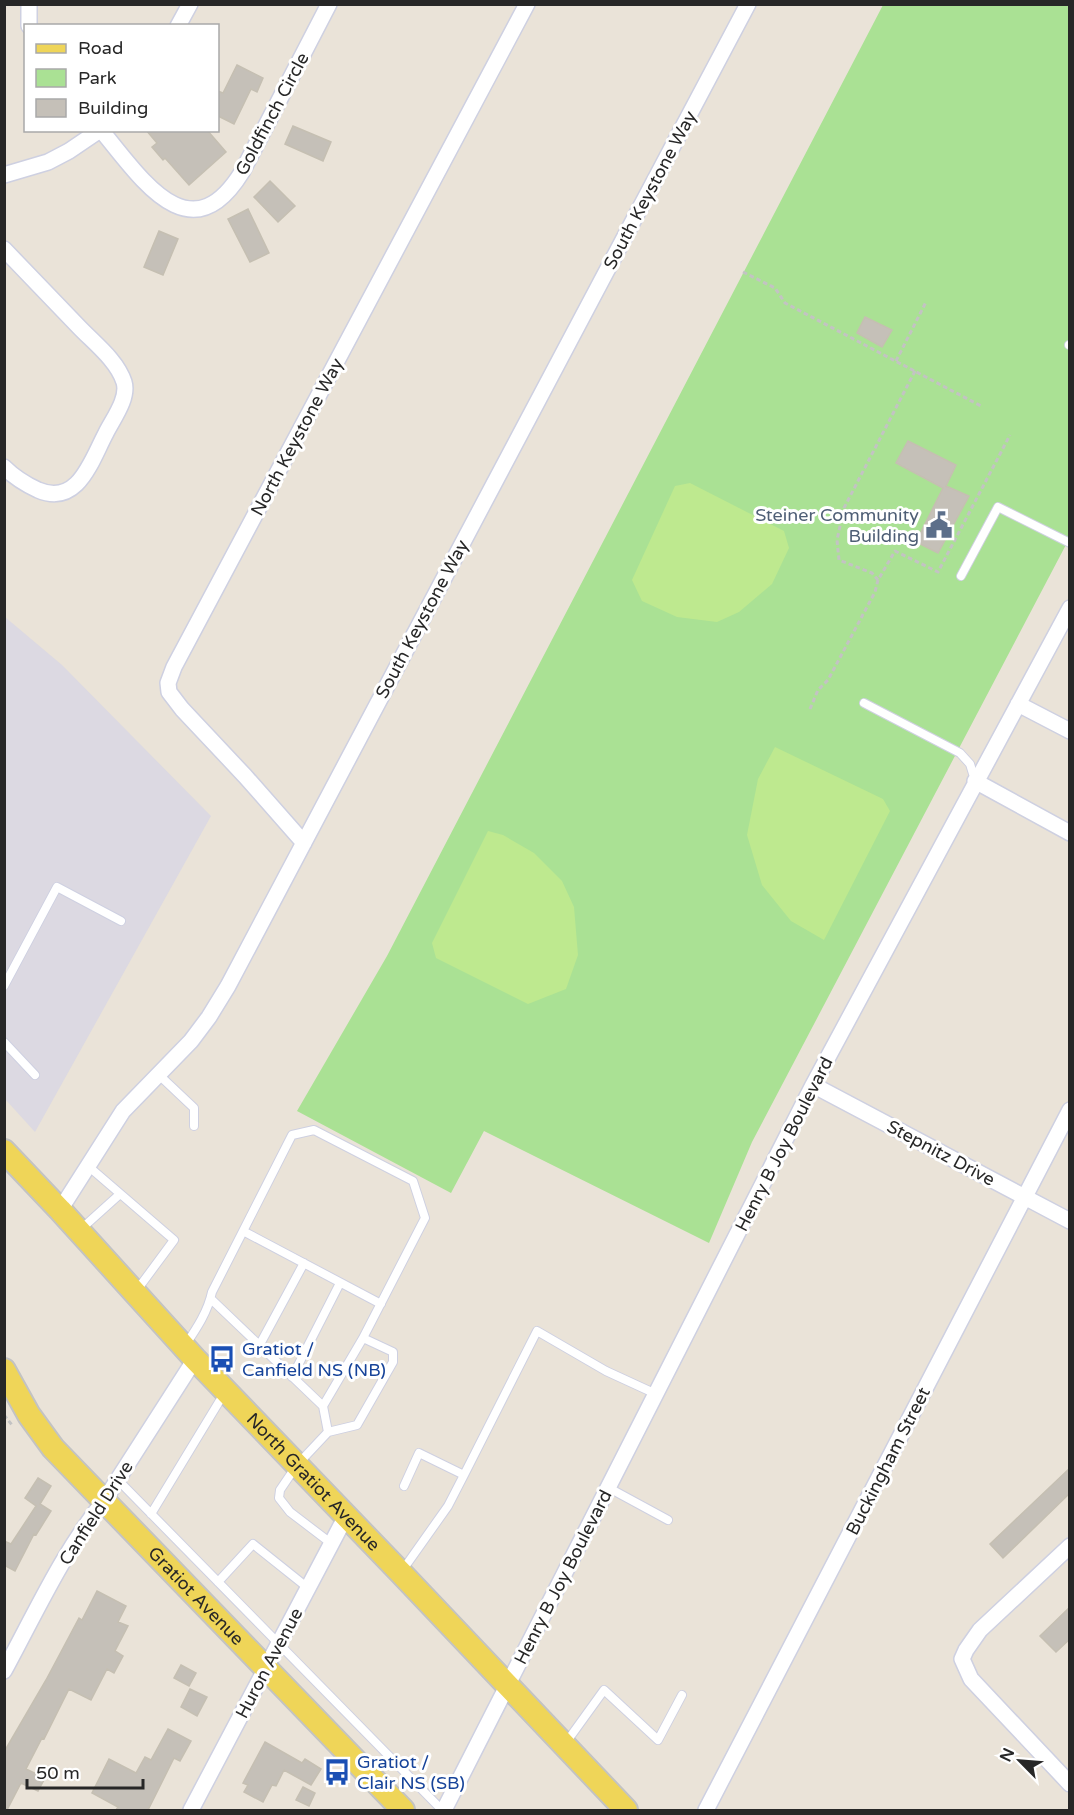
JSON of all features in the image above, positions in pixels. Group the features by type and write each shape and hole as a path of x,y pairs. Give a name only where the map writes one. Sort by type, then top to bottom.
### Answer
{"main road":[{"name":"North Gratiot Avenue","path":"4,1151 189,1353 626,1810"},
{"name":"Gratiot Avenue","path":"4,1370 29,1415 53,1448 403,1810"}],"street":[{"path":"29,4 29,24"},
{"path":"179,24 190,4"},
{"name":"Goldfinch Circle","path":"102,132 138,175 159,195 178,207 190,211 200,210 216,203 233,187 329,4"},
{"name":"North Keystone Way","path":"304,843 182,709 169,692 168,683 174,667 527,4"},
{"name":"South Keystone Way","path":"60,1210 123,1111 191,1041 228,986 748,4"},
{"path":"4,175 48,162 97,132"},
{"path":"4,249 104,352 123,379 125,386 124,396 117,412 85,472 73,488 65,493 48,494 21,482 4,467"},
{"name":"Henry B Joy Boulevard","path":"443,1810 813,1085 1070,608"},
{"path":"1018,704 1070,731"},
{"path":"975,781 1070,833"},
{"name":"Stepnitz Drive","path":"813,1085 1070,1221"},
{"name":"Buckingham Street","path":"706,1810 1070,1110"},
{"name":"Canfield Drive","path":"4,1671 65,1560 88,1521 118,1480 189,1353"},
{"name":"Huron Avenue","path":"191,1810 346,1516"},
{"path":"1070,1546 980,1630 962,1659 971,1679 1070,1784"}],"lane":[{"path":"961,576 998,507 1070,543"},
{"path":"864,703 960,753 970,764 975,781"},
{"path":"4,986 57,887 121,921"},
{"path":"4,1042 35,1075"},
{"path":"158,1074 194,1108 194,1126"},
{"path":"189,1353 212,1292 292,1135 314,1130 413,1181 425,1218 363,1338 323,1406"},
{"path":"88,1167 174,1240 135,1293"},
{"path":"79,1231 120,1194"},
{"path":"243,1231 381,1304"},
{"path":"260,1346 304,1263"},
{"path":"292,1377 340,1282"},
{"path":"211,1299 323,1406 328,1432"},
{"path":"401,1573 448,1506 537,1331 606,1371 656,1395"},
{"path":"332,1544 290,1512 279,1498 280,1490 297,1466 328,1432 357,1425 393,1362 393,1352 363,1338"},
{"path":"151,1514 225,1391"},
{"path":"404,1486 419,1453 464,1475"},
{"path":"118,1480 443,1810"},
{"path":"609,1488 668,1520"},
{"path":"218,1582 253,1544 308,1588"},
{"path":"564,1745 604,1690 658,1740 682,1695"}],"path":[{"path":"743,272 775,288 784,303 981,406"},
{"path":"896,361 926,302"},
{"path":"878,580 872,573 838,560 837,540 844,508 915,371"},
{"path":"810,709 818,690 828,680 895,550 938,572 1010,435"}],"shaded area":[{"path":"5,617 62,665 211,816 35,1132 5,1099"}],"green space":[{"path":"883,5 1069,5 1069,539 752,1142 709,1243 484,1131 451,1193 297,1111 387,956"},
{"path":"690,483 784,531 789,548 772,584 739,612 717,622 677,617 642,601 632,580 675,486"},
{"path":"775,747 883,799 890,811 824,940 791,921 762,885 747,835 758,779"},
{"path":"488,831 503,835 534,853 562,881 574,907 578,955 566,989 528,1004 436,958 432,943"}],"building":[{"path":"237,65 263,78 257,92 251,89 234,124 219,116 219,91 223,93"},
{"path":"293,126 331,142 323,161 285,144"},
{"path":"148,132 209,132 226,152 189,185 152,147 157,143"},
{"path":"270,181 295,206 278,222 254,197"},
{"path":"248,209 269,253 250,262 228,219"},
{"path":"159,231 178,239 163,275 144,267"},
{"path":"865,317 892,330 882,347 857,333"},
{"path":"908,441 956,465 946,486 969,496 938,553 916,542 943,488 896,463"},
{"path":"1070,1468 1070,1493 1003,1558 990,1544"},
{"path":"38,1478 51,1486 40,1504 51,1511 36,1535 34,1534 15,1571 4,1565 4,1541 11,1544 36,1506 25,1498"},
{"path":"97,1591 126,1606 118,1622 128,1626 115,1651 123,1656 114,1673 107,1669 91,1700 69,1689 26,1769 45,1778 38,1791 21,1783 7,1810 4,1810 4,1752 79,1618 82,1620"},
{"path":"1070,1607 1070,1639 1056,1652 1040,1636"},
{"path":"181,1665 196,1673 189,1686 174,1678"},
{"path":"190,1689 207,1697 197,1716 181,1707"},
{"path":"168,1729 191,1741 180,1761 174,1758 148,1810 116,1810 118,1807 92,1793 109,1759 136,1773 145,1757 151,1760"},
{"path":"265,1742 302,1763 305,1759 321,1769 311,1785 284,1770 276,1786 272,1785 263,1802 244,1792 248,1785 243,1783"},
{"path":"303,1787 315,1793 309,1806 296,1800"}],"place":[{"name":"Steiner Community Building","path":"939,525"},
{"name":"Gratiot / Canfield NS (NB)","path":"222,1359"},
{"name":"Gratiot / Clair NS (SB)","path":"337,1772"}]}
